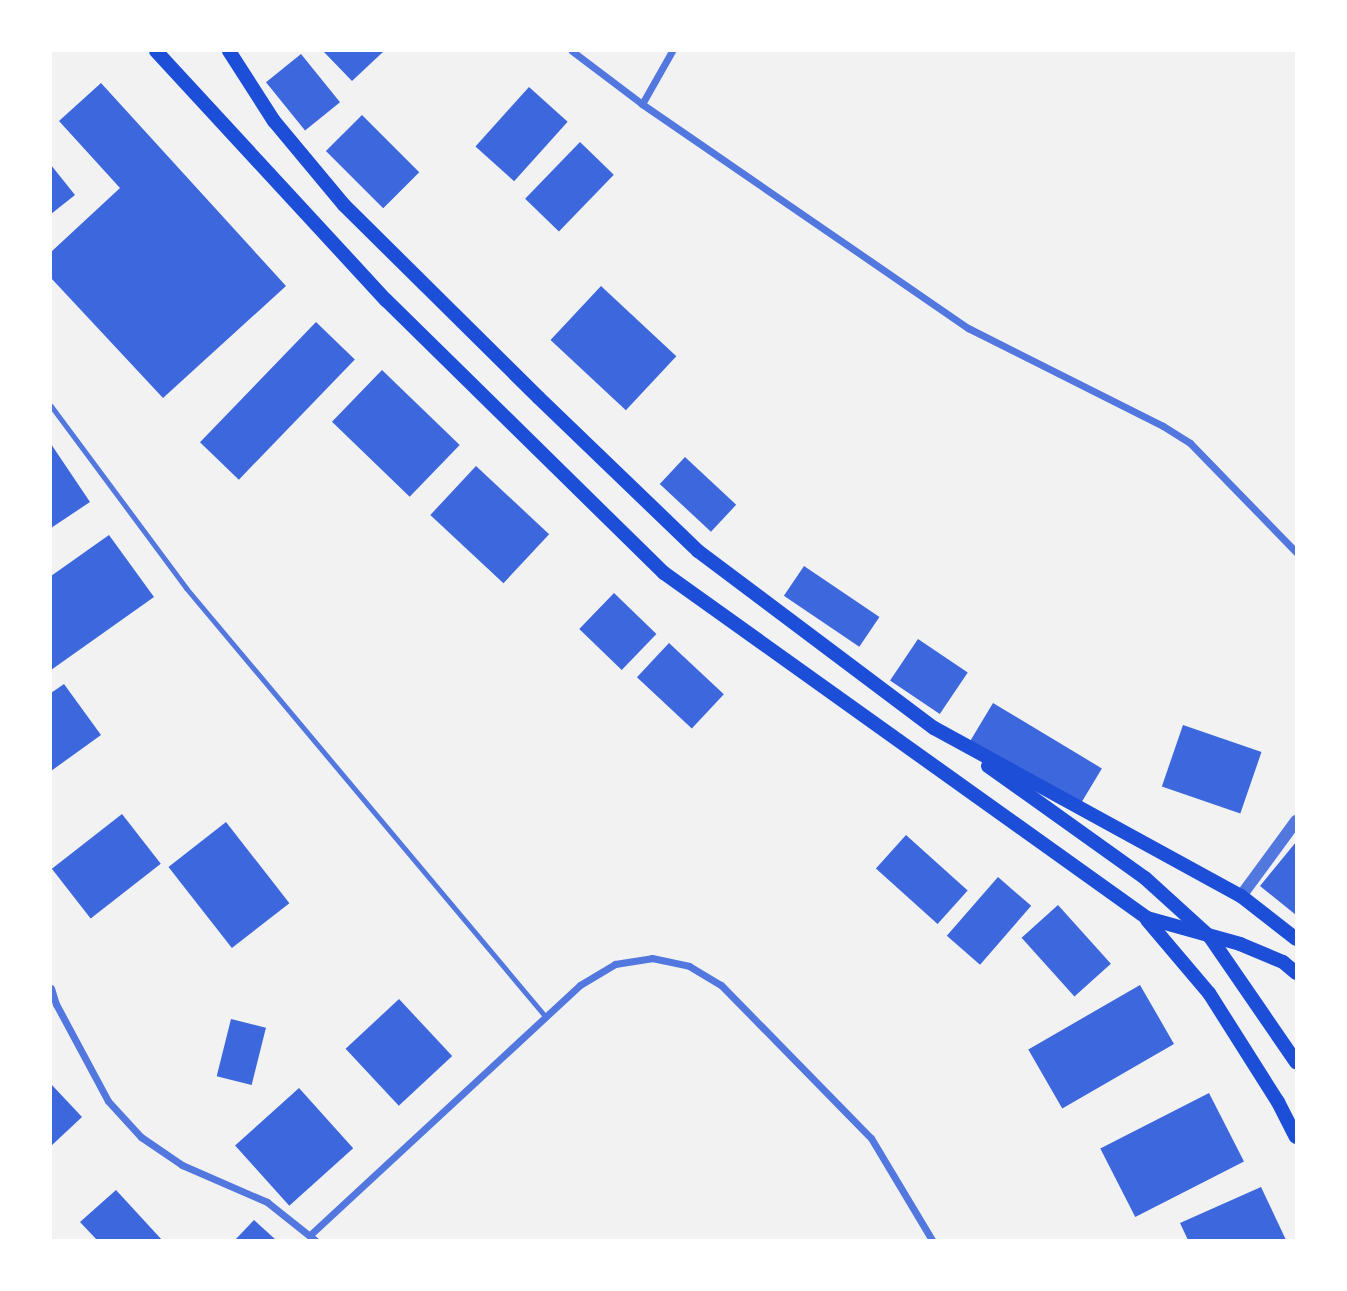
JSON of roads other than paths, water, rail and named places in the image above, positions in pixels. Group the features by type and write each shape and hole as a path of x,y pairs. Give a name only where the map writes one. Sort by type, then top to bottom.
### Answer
{"main road":[{"path":"156,51 386,300 664,573 1146,919 1209,993 1278,1102 1296,1137"},
{"path":"229,51 274,121 344,205 698,551 934,728 1144,878 1210,937 1296,1062"},
{"path":"934,728 1241,896 1296,939"},
{"path":"1146,919 1240,944 1283,962 1296,973"}],"street":[{"path":"572,51 642,104 968,328 1181,437 1296,552"},
{"path":"642,104 672,51"},
{"path":"1241,896 1296,821"},
{"path":"51,988 56,1004 108,1101 141,1138 181,1165 267,1202 312,1238 580,985 615,964 652,958 671,960 706,974 721,985 870,1138 932,1240"}],"lane":[{"path":"51,406 186,588 545,1016"}]}
